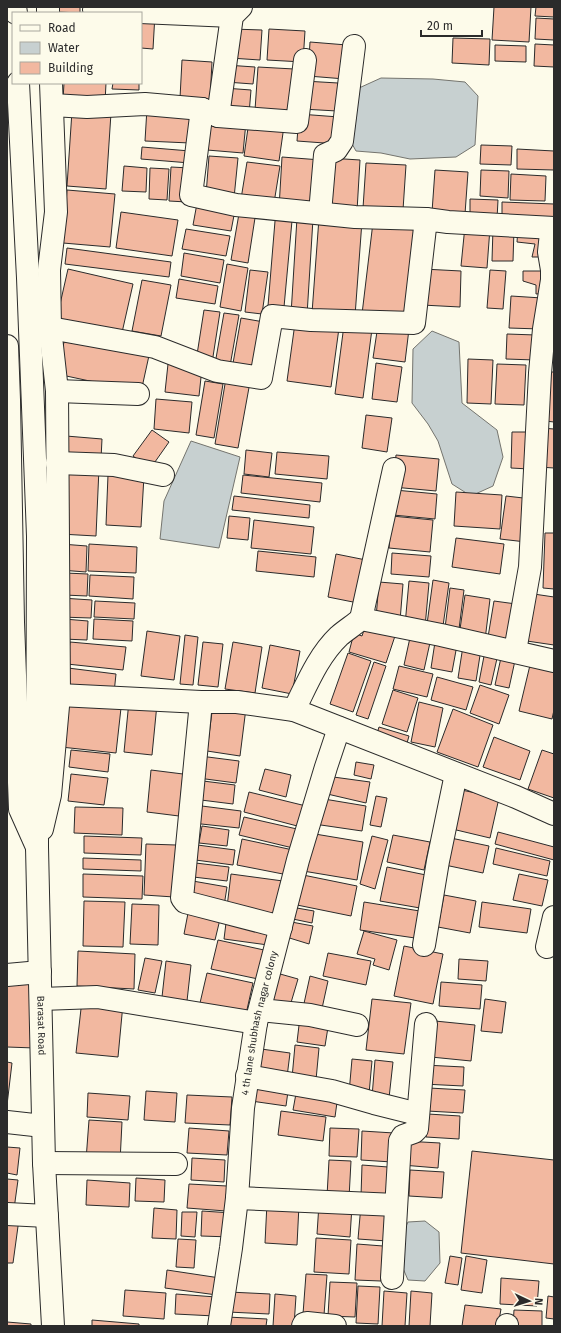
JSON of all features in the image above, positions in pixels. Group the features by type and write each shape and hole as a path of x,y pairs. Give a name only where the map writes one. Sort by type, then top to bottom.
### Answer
{"street":[{"path":"94,10 236,11 210,112 191,195 236,205 354,217 426,219 448,222 554,229 551,234 550,252 552,280 544,329 540,373 530,567 515,651"},
{"path":"320,213 325,155 336,150 342,141 354,46"},
{"path":"52,105 87,107 145,104 297,122 305,60"},
{"name":"Barasat Road","path":"18,84 28,278 38,536 38,847 40,972 44,1164 53,1326"},
{"path":"38,847 50,795 59,695 56,463 58,462 57,391 50,328 49,270 56,212 51,84"},
{"path":"50,328 155,347 217,371 261,378 272,316 310,320 414,323 426,219"},
{"path":"7,346 9,520 20,809 38,847"},
{"path":"57,391 138,394"},
{"path":"56,463 114,465 163,475"},
{"path":"294,710 314,668 326,651 339,636 361,619 394,469"},
{"path":"361,619 515,651 554,661"},
{"path":"59,695 202,702 237,702 294,710 554,814"},
{"path":"202,702 182,898 185,902 281,926"},
{"name":"4 th lane shubhash nagar colony","path":"219,1326 237,1198 243,1108 247,1076 258,1016 298,860 339,728"},
{"path":"424,945 438,861 456,774"},
{"path":"547,947 554,917"},
{"path":"7,975 40,972"},
{"path":"41,999 98,997 258,1016 310,1015 357,1024"},
{"path":"392,1278 400,1141 403,1136 414,1132 417,1129 426,1024"},
{"path":"247,1076 332,1091 418,1114"},
{"path":"7,1122 43,1126"},
{"path":"44,1164 176,1164"},
{"path":"237,1198 396,1205"},
{"path":"7,1214 47,1216"},
{"path":"303,1326 307,1323 336,1326"}],"water":[{"path":"381,78 433,79 465,82 478,96 475,145 456,157 410,159 381,153 356,151 345,131 359,88"},
{"path":"432,331 459,342 462,403 497,430 503,457 493,486 471,496 452,484 438,441 428,424 412,403 413,349"},
{"path":"191,441 240,457 219,548 160,539 164,501"},
{"path":"425,1221 439,1232 440,1263 425,1281 408,1280 402,1266 401,1237 408,1222"}],"building":[{"path":"58,7 80,7 80,12 58,12"},
{"path":"494,7 531,7 529,42 492,40"},
{"path":"536,7 554,7 554,17 535,16"},
{"path":"142,13 155,14 153,49 142,48"},
{"path":"536,18 554,19 554,40 535,39"},
{"path":"232,29 262,30 260,60 230,58"},
{"path":"269,29 305,31 303,62 267,60"},
{"path":"453,38 490,39 489,65 452,63"},
{"path":"310,42 347,45 345,79 308,76"},
{"path":"535,44 554,45 554,67 534,66"},
{"path":"495,45 526,46 526,62 495,61"},
{"path":"182,60 212,62 210,100 180,98"},
{"path":"226,65 255,67 253,84 226,82"},
{"path":"258,67 294,69 291,113 255,110"},
{"path":"304,81 338,83 337,111 302,109"},
{"path":"64,84 106,84 105,103 63,100"},
{"path":"113,84 139,84 139,90 112,89"},
{"path":"224,88 251,90 249,114 222,112"},
{"path":"147,108 192,110 190,143 145,141"},
{"path":"72,111 111,113 106,189 67,186"},
{"path":"299,114 339,117 338,144 297,141"},
{"path":"210,118 246,122 243,153 207,150"},
{"path":"249,121 284,126 279,161 244,156"},
{"path":"481,145 512,146 511,165 480,164"},
{"path":"142,147 190,151 190,163 141,159"},
{"path":"517,149 554,151 554,170 517,169"},
{"path":"209,156 238,158 234,198 206,195"},
{"path":"282,157 321,160 318,211 279,208"},
{"path":"329,158 360,160 357,211 325,209"},
{"path":"247,162 280,166 274,203 241,199"},
{"path":"366,163 406,165 403,210 363,208"},
{"path":"124,166 147,168 146,192 122,191"},
{"path":"171,167 190,168 187,202 169,201"},
{"path":"150,168 169,169 167,200 149,199"},
{"path":"435,170 468,172 465,214 432,212"},
{"path":"481,170 509,171 508,198 480,196"},
{"path":"511,174 546,176 545,201 510,200"},
{"path":"67,190 115,194 110,247 63,243"},
{"path":"198,198 236,205 231,231 193,225"},
{"path":"470,199 498,200 497,219 470,217"},
{"path":"241,202 257,205 248,263 231,260"},
{"path":"502,202 554,204 554,226 502,223"},
{"path":"276,209 293,210 284,307 268,306"},
{"path":"121,212 178,220 172,256 116,248"},
{"path":"374,214 417,219 404,319 362,314"},
{"path":"297,218 313,219 307,315 291,314"},
{"path":"319,218 362,221 355,316 312,313"},
{"path":"465,226 490,228 487,268 461,266"},
{"path":"493,228 514,229 513,261 492,261"},
{"path":"518,228 547,230 543,257 532,257 535,244 517,242"},
{"path":"186,229 230,236 226,256 182,249"},
{"path":"67,248 171,262 169,277 65,264"},
{"path":"184,253 224,260 220,283 181,276"},
{"path":"227,264 248,268 241,311 220,307"},
{"path":"68,269 133,284 121,337 56,322"},
{"path":"423,269 461,271 460,307 422,305"},
{"path":"250,270 268,272 262,314 245,312"},
{"path":"490,270 506,271 503,309 487,308"},
{"path":"523,271 547,271 548,293 536,294 536,285 523,281"},
{"path":"179,279 218,286 215,304 176,298"},
{"path":"142,280 171,285 161,336 132,331"},
{"path":"511,296 542,298 540,329 509,328"},
{"path":"204,310 220,312 212,363 196,361"},
{"path":"224,313 239,315 230,366 215,364"},
{"path":"241,318 264,322 255,373 232,369"},
{"path":"295,323 339,328 331,387 287,381"},
{"path":"344,325 372,329 363,398 335,394"},
{"path":"378,325 409,329 405,362 373,358"},
{"path":"66,333 150,351 141,392 57,374"},
{"path":"507,334 536,335 535,360 506,359"},
{"path":"468,359 493,360 491,404 467,403"},
{"path":"376,363 402,367 397,402 372,399"},
{"path":"168,364 202,368 199,396 165,392"},
{"path":"497,364 526,365 524,405 495,404"},
{"path":"549,372 554,372 554,422 545,421"},
{"path":"226,378 250,382 238,448 215,444"},
{"path":"205,381 223,384 214,438 196,435"},
{"path":"156,399 192,402 189,433 154,429"},
{"path":"366,415 392,418 387,452 362,448"},
{"path":"541,428 554,429 554,468 539,467"},
{"path":"152,430 169,442 150,469 133,456"},
{"path":"512,432 531,432 529,469 511,468"},
{"path":"66,436 102,439 101,459 64,455"},
{"path":"246,450 272,453 269,477 244,474"},
{"path":"277,452 329,456 327,479 275,474"},
{"path":"396,455 439,459 436,491 393,487"},
{"path":"63,466 99,468 96,536 60,534"},
{"path":"108,475 144,476 141,527 106,525"},
{"path":"243,475 322,483 320,502 241,493"},
{"path":"395,490 437,494 435,519 393,515"},
{"path":"456,492 502,495 500,529 454,526"},
{"path":"234,496 310,505 309,518 232,510"},
{"path":"506,496 532,499 526,542 500,539"},
{"path":"229,516 250,518 248,540 227,538"},
{"path":"392,516 433,520 430,552 389,548"},
{"path":"254,520 314,527 311,554 251,548"},
{"path":"545,533 554,533 554,589 543,588"},
{"path":"456,538 504,544 500,574 452,567"},
{"path":"61,544 87,546 86,572 60,570"},
{"path":"89,544 137,547 136,573 88,571"},
{"path":"258,551 316,557 314,577 256,571"},
{"path":"392,553 431,556 429,577 391,574"},
{"path":"336,554 371,561 363,604 328,597"},
{"path":"65,573 88,574 87,596 64,595"},
{"path":"90,575 134,577 133,599 89,596"},
{"path":"433,580 449,583 443,626 427,624"},
{"path":"409,581 429,583 425,627 405,625"},
{"path":"379,582 403,584 400,621 376,618"},
{"path":"450,588 464,590 459,629 445,628"},
{"path":"527,593 554,597 554,645 520,640"},
{"path":"465,595 490,599 485,640 459,636"},
{"path":"61,598 92,600 91,618 60,617"},
{"path":"95,601 135,603 134,619 94,617"},
{"path":"494,601 516,604 510,646 487,643"},
{"path":"64,619 88,621 87,640 63,639"},
{"path":"94,619 133,621 132,641 93,639"},
{"path":"366,624 396,633 386,663 349,652 354,633 362,636"},
{"path":"147,631 180,636 174,680 141,676"},
{"path":"411,633 431,638 424,670 404,665"},
{"path":"185,635 198,637 193,685 180,684"},
{"path":"70,642 126,647 123,670 67,664"},
{"path":"203,642 223,644 218,687 198,685"},
{"path":"233,642 262,647 255,693 225,689"},
{"path":"435,642 457,645 452,672 431,668"},
{"path":"270,645 300,651 292,694 262,688"},
{"path":"463,646 481,649 476,681 458,678"},
{"path":"485,651 498,654 491,685 479,682"},
{"path":"348,653 371,661 353,712 330,704"},
{"path":"502,653 516,656 509,688 495,685"},
{"path":"531,661 554,667 554,710 552,719 519,711"},
{"path":"374,662 386,666 368,719 356,715"},
{"path":"399,666 433,674 427,697 393,689"},
{"path":"68,668 116,674 114,693 66,687"},
{"path":"437,677 473,687 466,710 431,700"},
{"path":"480,685 509,695 499,724 470,713"},
{"path":"393,690 418,698 407,732 382,724"},
{"path":"129,701 157,704 152,755 124,752"},
{"path":"66,702 121,708 116,753 61,747"},
{"path":"419,702 443,708 435,747 411,742"},
{"path":"213,704 246,708 240,756 207,751"},
{"path":"453,709 493,725 478,767 437,752"},
{"path":"379,727 409,736 405,750 375,740"},
{"path":"494,737 530,751 520,780 483,767"},
{"path":"71,750 110,754 108,772 69,767"},
{"path":"542,750 554,754 554,798 528,789"},
{"path":"200,756 239,761 236,783 198,778"},
{"path":"356,762 374,765 371,779 354,775"},
{"path":"265,769 291,775 286,797 259,790"},
{"path":"151,770 183,774 179,816 147,812"},
{"path":"71,774 108,778 104,805 68,801"},
{"path":"326,776 370,782 366,803 323,793"},
{"path":"195,780 235,785 233,804 193,799"},
{"path":"457,789 499,798 490,838 448,828"},
{"path":"249,792 306,806 301,827 244,812"},
{"path":"376,796 387,798 381,827 370,825"},
{"path":"318,798 366,806 362,831 314,824"},
{"path":"194,805 241,811 239,828 192,823"},
{"path":"75,807 123,808 122,835 74,833"},
{"path":"244,817 297,829 293,848 239,835"},
{"path":"202,826 229,830 227,846 199,843"},
{"path":"498,832 554,847 554,860 495,844"},
{"path":"309,833 363,842 357,880 303,871"},
{"path":"393,835 430,842 424,870 387,862"},
{"path":"84,836 142,838 141,855 84,853"},
{"path":"372,836 388,840 375,889 360,884"},
{"path":"446,837 489,846 483,873 440,864"},
{"path":"242,839 293,850 288,875 237,865"},
{"path":"146,844 176,845 174,897 144,895"},
{"path":"190,844 235,850 233,865 188,859"},
{"path":"496,848 550,861 547,876 493,864"},
{"path":"83,858 141,860 141,871 83,869"},
{"path":"187,862 229,867 227,881 185,876"},
{"path":"387,867 426,875 420,908 380,901"},
{"path":"83,874 143,876 142,899 83,897"},
{"path":"231,874 283,881 279,914 227,907"},
{"path":"519,874 548,880 542,906 513,900"},
{"path":"303,875 357,886 351,916 297,905"},
{"path":"187,880 227,887 224,906 184,899"},
{"path":"444,895 476,901 470,933 438,927"},
{"path":"84,901 125,902 123,947 83,946"},
{"path":"364,902 426,912 422,939 360,930"},
{"path":"482,902 531,909 527,933 479,927"},
{"path":"132,904 159,905 158,945 130,944"},
{"path":"291,907 314,911 312,923 288,918"},
{"path":"189,908 221,915 215,940 184,934"},
{"path":"286,921 313,926 309,944 283,936"},
{"path":"226,923 270,929 268,945 224,939"},
{"path":"364,931 397,940 389,970 373,965 375,959 357,954"},
{"path":"218,940 264,950 258,979 211,969"},
{"path":"404,946 443,954 433,1004 394,996"},
{"path":"78,951 135,954 134,989 77,986"},
{"path":"328,953 371,961 366,985 323,976"},
{"path":"145,958 162,961 155,993 138,990"},
{"path":"459,959 488,961 486,981 458,979"},
{"path":"166,961 191,965 187,1001 162,997"},
{"path":"273,972 298,979 290,1006 265,999"},
{"path":"207,973 253,983 246,1014 200,1003"},
{"path":"310,976 328,981 321,1013 303,1008"},
{"path":"7,977 37,978 35,1048 7,1047"},
{"path":"441,982 482,985 480,1009 439,1006"},
{"path":"372,999 411,1003 404,1054 366,1050"},
{"path":"485,999 506,1002 502,1033 481,1031"},
{"path":"82,1000 123,1004 118,1057 76,1053"},
{"path":"300,1017 329,1021 325,1046 297,1042"},
{"path":"435,1021 475,1025 471,1061 431,1057"},
{"path":"295,1045 319,1048 316,1080 292,1078"},
{"path":"254,1048 290,1053 287,1077 251,1072"},
{"path":"352,1059 372,1061 369,1094 349,1093"},
{"path":"375,1060 393,1062 389,1098 372,1097"},
{"path":"7,1062 12,1063 7,1105"},
{"path":"424,1065 464,1067 463,1086 423,1084"},
{"path":"254,1079 289,1084 286,1106 251,1101"},
{"path":"297,1088 338,1095 335,1117 293,1110"},
{"path":"429,1088 465,1090 463,1113 427,1111"},
{"path":"146,1091 177,1093 175,1122 144,1120"},
{"path":"88,1093 130,1096 128,1120 87,1117"},
{"path":"187,1095 232,1097 230,1125 185,1123"},
{"path":"281,1111 326,1117 323,1141 278,1135"},
{"path":"428,1114 460,1116 459,1139 426,1137"},
{"path":"89,1120 122,1122 120,1162 86,1160"},
{"path":"189,1128 229,1131 227,1155 187,1153"},
{"path":"330,1128 359,1129 357,1157 329,1156"},
{"path":"362,1131 394,1133 392,1162 361,1160"},
{"path":"404,1141 440,1143 438,1168 402,1165"},
{"path":"7,1147 20,1148 17,1175 7,1173"},
{"path":"472,1151 554,1160 554,1264 461,1253"},
{"path":"192,1158 225,1160 224,1182 191,1180"},
{"path":"329,1160 351,1161 349,1198 327,1196"},
{"path":"362,1165 388,1167 387,1197 361,1196"},
{"path":"410,1170 444,1172 442,1198 409,1196"},
{"path":"136,1178 165,1180 164,1202 135,1201"},
{"path":"7,1179 18,1180 14,1209 7,1208"},
{"path":"87,1180 130,1183 129,1207 86,1205"},
{"path":"189,1184 227,1186 226,1211 187,1208"},
{"path":"267,1203 299,1205 297,1245 265,1243"},
{"path":"319,1204 352,1206 350,1237 317,1234"},
{"path":"361,1205 389,1206 387,1241 358,1239"},
{"path":"154,1208 177,1210 176,1239 152,1238"},
{"path":"202,1211 232,1213 231,1237 201,1236"},
{"path":"182,1212 197,1212 195,1237 181,1236"},
{"path":"7,1218 19,1219 13,1263 7,1263"},
{"path":"316,1238 351,1240 349,1274 314,1272"},
{"path":"178,1239 196,1240 194,1268 176,1267"},
{"path":"357,1244 383,1246 381,1281 355,1280"},
{"path":"450,1256 462,1258 458,1285 445,1283"},
{"path":"466,1256 487,1260 482,1293 461,1290"},
{"path":"167,1270 220,1278 217,1295 165,1288"},
{"path":"306,1274 327,1275 324,1315 303,1314"},
{"path":"501,1278 539,1281 537,1306 500,1304"},
{"path":"330,1282 357,1283 355,1317 328,1316"},
{"path":"358,1286 380,1287 378,1324 356,1323"},
{"path":"125,1290 166,1293 164,1319 123,1316"},
{"path":"384,1291 407,1293 405,1326 382,1326"},
{"path":"411,1291 432,1293 430,1326 409,1326"},
{"path":"229,1292 270,1294 269,1314 228,1312"},
{"path":"176,1294 216,1297 215,1316 175,1314"},
{"path":"275,1294 296,1296 294,1326 273,1326"},
{"path":"548,1296 554,1297 554,1319 546,1318"},
{"path":"465,1305 501,1309 498,1326 462,1326"},
{"path":"514,1310 542,1311 542,1326 513,1326"},
{"path":"227,1317 267,1319 266,1326 226,1326"},
{"path":"92,1320 139,1324 139,1326 92,1326"},
{"path":"7,1322 31,1324 31,1326 7,1326"}]}
